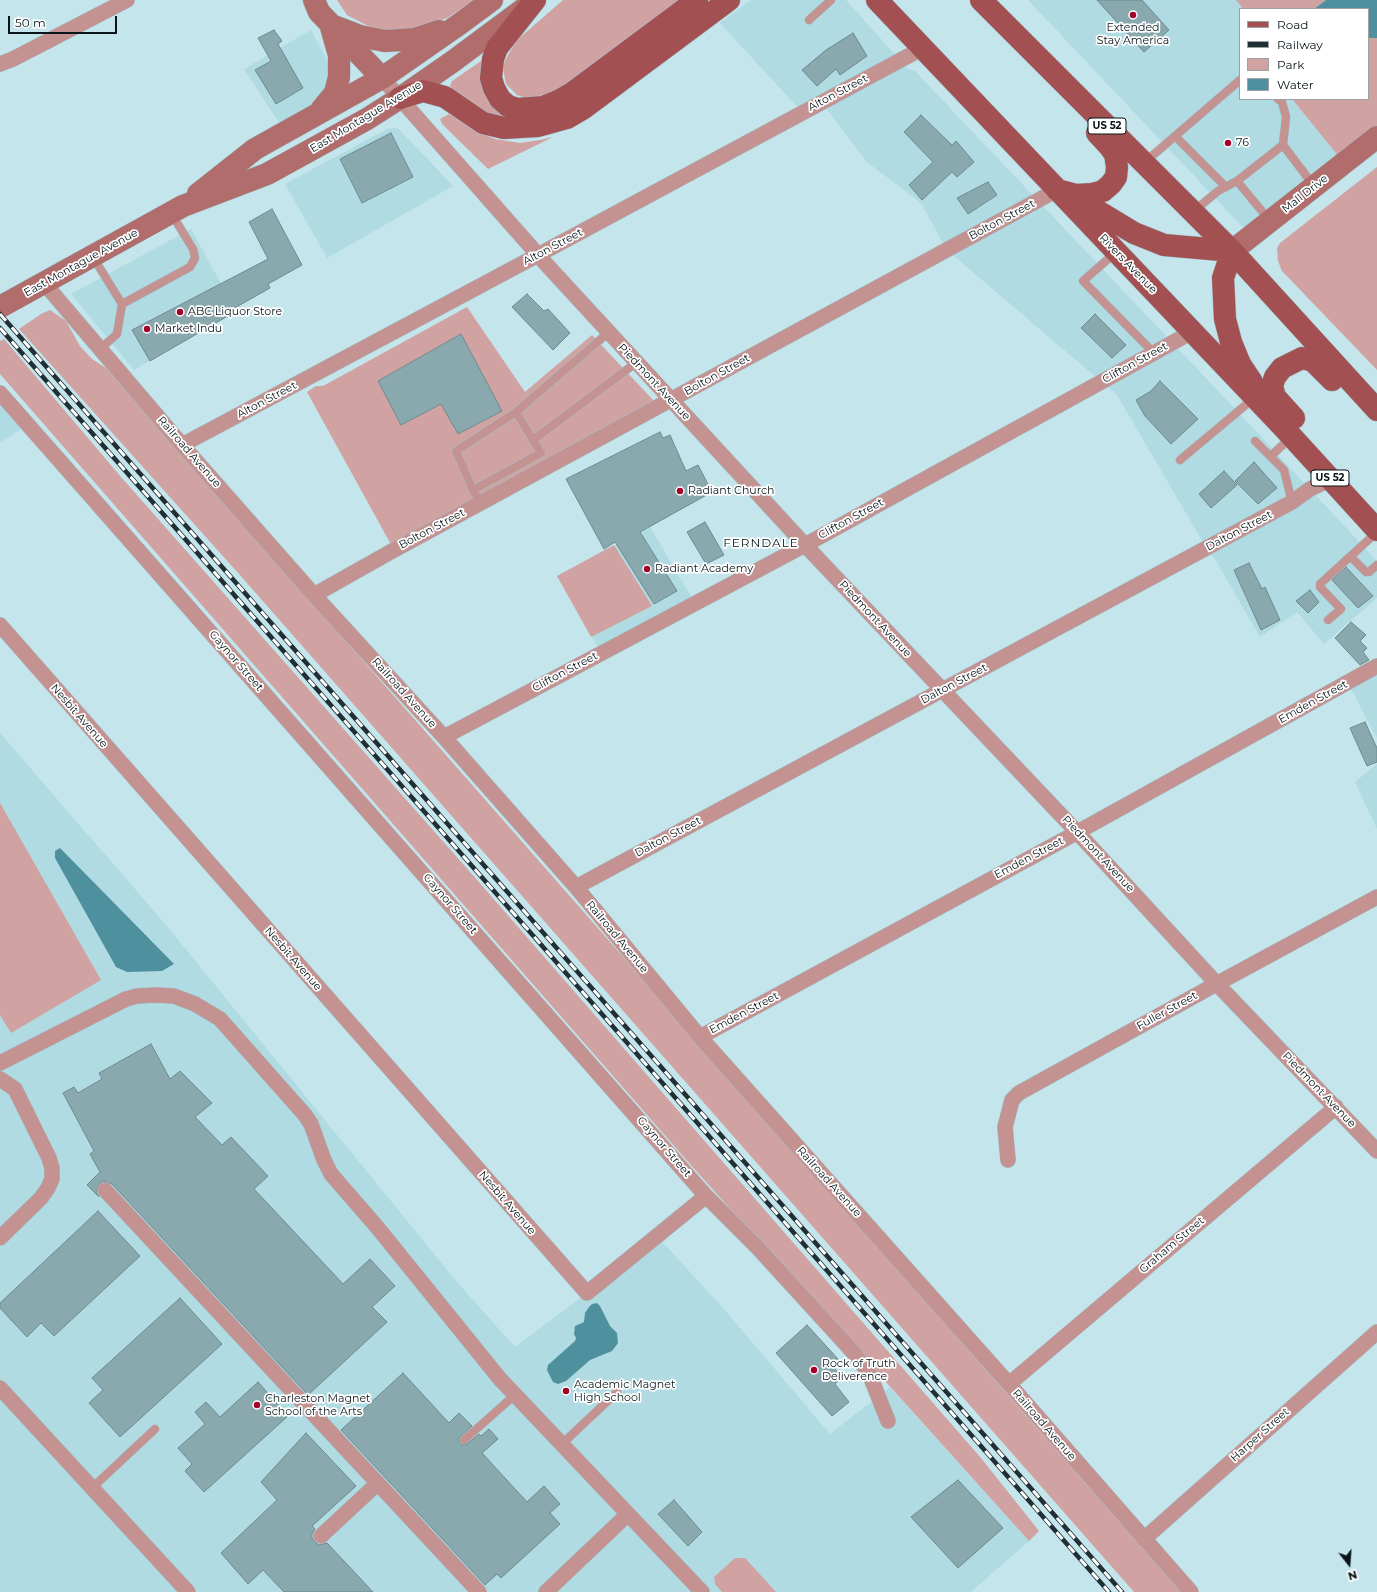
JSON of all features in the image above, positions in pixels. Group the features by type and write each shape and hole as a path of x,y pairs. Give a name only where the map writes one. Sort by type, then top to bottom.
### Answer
{"main road":[{"path":"314,0 319,12 382,78"},
{"name":"East Montague Avenue","path":"177,210 255,149 382,78 492,0"},
{"path":"534,0 497,48 493,59 491,78 494,88 500,99 508,106 517,109 543,107 563,98 697,0"},
{"name":"East Montague Avenue","path":"0,307 177,210 267,174 400,98 495,31 534,0"},
{"path":"400,98 423,91 445,97 484,123 504,128 538,126 567,118 584,108 729,0"},
{"name":"Rivers Avenue","path":"877,0 1255,397 1377,531"},
{"path":"898,0 921,25 923,48"},
{"path":"964,0 985,4"},
{"name":"US 52","path":"985,4 1232,251 1377,410"},
{"path":"331,25 360,36 385,41 415,39 461,23"},
{"path":"320,113 336,93 338,77 339,56 331,25"},
{"path":"1043,63 1061,98 1110,147 1115,154 1117,167 1116,177 1103,191 1092,194 1076,195 1057,190"},
{"name":"Mall Drive","path":"1232,251 1377,137"},
{"path":"1057,190 1096,210 1134,233 1164,245 1232,251 1223,278 1224,319 1231,342 1240,364 1287,431"},
{"path":"1331,479 1318,445 1275,397 1272,386 1275,377 1282,368 1302,358 1313,361 1365,414 1377,417"}],"street":[{"path":"0,64 13,59 127,0"},
{"name":"Alton Street","path":"182,445 923,48"},
{"name":"Piedmont Avenue","path":"382,78 538,255 805,545 1077,832 1217,984 1377,1151"},
{"name":"Bolton Street","path":"314,595 394,550 1057,190"},
{"name":"Railroad Avenue","path":"44,283 182,445 314,595 444,737 576,887 700,1037 1009,1384 1191,1592"},
{"name":"Clifton Street","path":"444,737 805,545 1192,332"},
{"name":"Gaynor Street","path":"0,392 706,1196 758,1248 853,1352 869,1373 888,1421"},
{"name":"Dalton Street","path":"576,887 1292,502 1310,489 1331,479"},
{"name":"Nesbit Avenue","path":"0,626 586,1293 706,1196"},
{"name":"Emden Street","path":"700,1037 1077,832 1377,666"},
{"name":"Fuller Street","path":"1008,1160 1005,1127 1012,1100 1019,1093 1377,897"},
{"path":"0,1063 126,999 138,996 174,996 195,1004 220,1019 305,1115 311,1124 324,1160 331,1174 377,1227 500,1379 516,1394 702,1592"},
{"path":"0,1079 15,1089 49,1158 52,1168 52,1179 41,1198 0,1238"},
{"name":"Graham Street","path":"1009,1384 1336,1107"},
{"path":"104,1190 479,1592"},
{"name":"Harper Street","path":"1144,1539 1377,1332"},
{"path":"0,1388 188,1592"},
{"path":"321,1536 378,1484"},
{"path":"546,1592 628,1514"}],"lane":[{"path":"809,20 831,0"},
{"path":"1144,163 1239,81"},
{"path":"1279,100 1282,102 1286,117 1283,145 1314,186"},
{"path":"1175,136 1226,187"},
{"path":"1193,212 1218,191 1237,181 1283,145"},
{"path":"1237,181 1270,221"},
{"path":"122,304 190,267 195,258 193,249 177,210"},
{"path":"1116,252 1084,281 1154,352"},
{"path":"93,256 122,304 117,334 100,349"},
{"path":"481,504 473,490 456,451 516,412 609,332"},
{"path":"532,440 637,362"},
{"path":"1180,460 1255,397"},
{"path":"473,490 541,453 516,412"},
{"path":"1271,456 1287,431"},
{"path":"1255,441 1284,470 1292,502"},
{"path":"1328,620 1341,609 1320,587 1320,584 1351,557 1377,531"},
{"path":"1351,557 1366,572 1369,572 1377,564"},
{"path":"562,1444 617,1392"},
{"path":"464,1440 516,1394"},
{"path":"92,1488 156,1429"}],"shaded area":[{"path":"751,0 846,0 908,69 915,71 1377,561 1377,598 1324,644 1297,612 1260,637 1117,395 947,250 921,203 867,162 821,102 802,112 720,23"},
{"path":"1028,0 1236,0 1242,8 1239,8 1239,100 1293,100 1344,163 1251,236"},
{"path":"311,30 327,60 327,84 323,93 314,105 280,124 244,69"},
{"path":"387,129 399,129 453,186 327,258 285,184"},
{"path":"191,229 236,311 134,370 71,294"},
{"path":"0,393 28,425 0,443"},
{"path":"650,527 695,603 601,653 557,576"},
{"path":"1377,666 1377,738 1348,683"},
{"path":"0,733 166,925 457,1282 515,1347 587,1293 657,1236 723,1308 830,1434 890,1387 1029,1541 971,1592 0,1592"},
{"path":"1377,764 1377,829 1355,782"}],"green space":[{"path":"337,0 475,0 447,18 420,28 391,32 372,28 347,15"},
{"path":"563,0 680,0 563,86 551,93 526,98 517,95 506,84 503,68 505,61 516,41"},
{"path":"1236,0 1326,0 1315,8 1242,8"},
{"path":"1369,38 1377,38 1377,137 1344,163 1293,100 1369,100"},
{"path":"484,59 482,84 545,117 497,118 468,103 450,86 452,81"},
{"path":"449,114 475,131 495,139 520,143 553,137 488,169 442,124 440,119"},
{"path":"1377,167 1377,370 1282,271 1278,261 1277,248 1280,243"},
{"path":"467,307 525,392 592,335 654,401 394,550 307,392 316,386 323,386"},
{"path":"50,310 66,321 80,346 92,359 106,368 1181,1592 1134,1592 239,574 19,329 41,314"},
{"path":"4,339 121,477 478,881 981,1458 1039,1531 1029,1541 689,1163 0,374 0,341"},
{"path":"614,545 652,606 591,637 557,576"},
{"path":"0,803 101,980 11,1033 0,1015"},
{"path":"735,1558 745,1558 776,1592 722,1592 715,1584 714,1577"}],"water":[{"path":"1326,0 1377,0 1377,38 1369,38 1369,8 1315,8"},
{"path":"60,848 174,964 162,971 127,972 116,967 55,858 55,851"},
{"path":"597,1303 610,1326 617,1333 618,1343 612,1351 590,1360 566,1381 558,1384 553,1382 547,1370 548,1365 575,1341 575,1326 584,1322 585,1313 589,1307 592,1304"}],"building":[{"name":"Extended Stay America","path":"1097,0 1142,0 1169,30 1144,52"},
{"path":"274,30 282,41 278,44 303,88 276,104 255,70 271,61 258,38"},
{"path":"853,33 867,56 840,75 836,69 817,86 802,70 826,50"},
{"path":"921,115 952,145 956,141 974,162 957,177 952,172 922,200 909,185 933,162 904,132"},
{"path":"391,133 413,177 362,203 340,159"},
{"path":"988,182 997,195 968,214 957,198"},
{"path":"272,209 302,265 268,284 270,288 231,310 233,313 150,361 132,330 268,259 249,222"},
{"path":"527,294 544,311 548,309 570,333 553,350 512,307"},
{"path":"1095,314 1126,345 1112,358 1081,328"},
{"path":"461,334 502,411 458,434 441,404 401,425 378,381"},
{"path":"1160,381 1198,419 1171,444 1145,416 1136,400 1151,391"},
{"name":"Radiant Church","path":"660,432 663,438 670,435 686,471 698,465 712,492 640,532 677,591 654,604 615,542 604,549 566,479"},
{"path":"1254,462 1277,488 1258,504 1235,481"},
{"path":"1224,471 1237,485 1211,508 1199,494"},
{"path":"705,522 724,555 706,564 687,532"},
{"path":"1249,563 1262,589 1265,587 1280,620 1261,630 1234,570"},
{"path":"1346,567 1373,596 1358,608 1332,580"},
{"path":"1310,590 1319,602 1308,613 1296,601"},
{"path":"1351,622 1366,635 1360,641 1367,648 1363,652 1369,660 1360,665 1335,638"},
{"path":"1365,722 1377,748 1377,762 1367,766 1350,728"},
{"path":"151,1044 170,1079 180,1071 212,1103 195,1117 222,1145 231,1137 268,1176 254,1189 343,1284 370,1259 395,1286 372,1307 387,1322 308,1395 112,1184 103,1181 99,1184 96,1192 99,1197 87,1185 100,1172 90,1154 94,1151 63,1093 74,1087 78,1093 102,1079 99,1073"},
{"path":"98,1211 140,1256 54,1336 41,1323 27,1337 0,1308 0,1303"},
{"path":"180,1298 222,1344 120,1437 89,1403 103,1390 92,1378"},
{"name":"Rock of Truth Deliverence","path":"807,1325 838,1359 831,1364 842,1377 835,1384 849,1402 832,1416 776,1353"},
{"path":"403,1373 449,1423 459,1413 472,1426 459,1438 462,1445 467,1444 479,1434 481,1436 489,1429 498,1439 482,1453 527,1502 544,1486 560,1504 550,1513 560,1524 501,1578 497,1574 485,1585 341,1430"},
{"path":"258,1382 288,1416 204,1492 185,1471 192,1464 178,1448 205,1424 195,1412 206,1402 220,1417"},
{"path":"306,1433 356,1486 312,1526 315,1529 312,1534 312,1538 319,1545 327,1543 373,1592 284,1592 263,1570 248,1584 221,1553 277,1500 261,1482"},
{"path":"958,1480 1003,1528 958,1568 911,1517"},
{"path":"674,1500 702,1532 688,1546 658,1514"}],"railway":[{"path":"0,314 1122,1592"},
{"path":"0,328 1109,1592"}],"place":[{"name":"Extended Stay America","path":"1133,15"},
{"name":"76","path":"1228,143"},
{"name":"ABC Liquor Store","path":"180,312"},
{"name":"Market Indu","path":"147,329"},
{"name":"Radiant Church","path":"680,491"},
{"name":"Radiant Academy","path":"647,569"},
{"name":"Rock of Truth Deliverence","path":"814,1370"},
{"name":"Academic Magnet High School","path":"566,1391"},
{"name":"Charleston Magnet School of the Arts","path":"257,1405"}],"district":[{"name":"FERNDALE","path":"761,543"}]}
